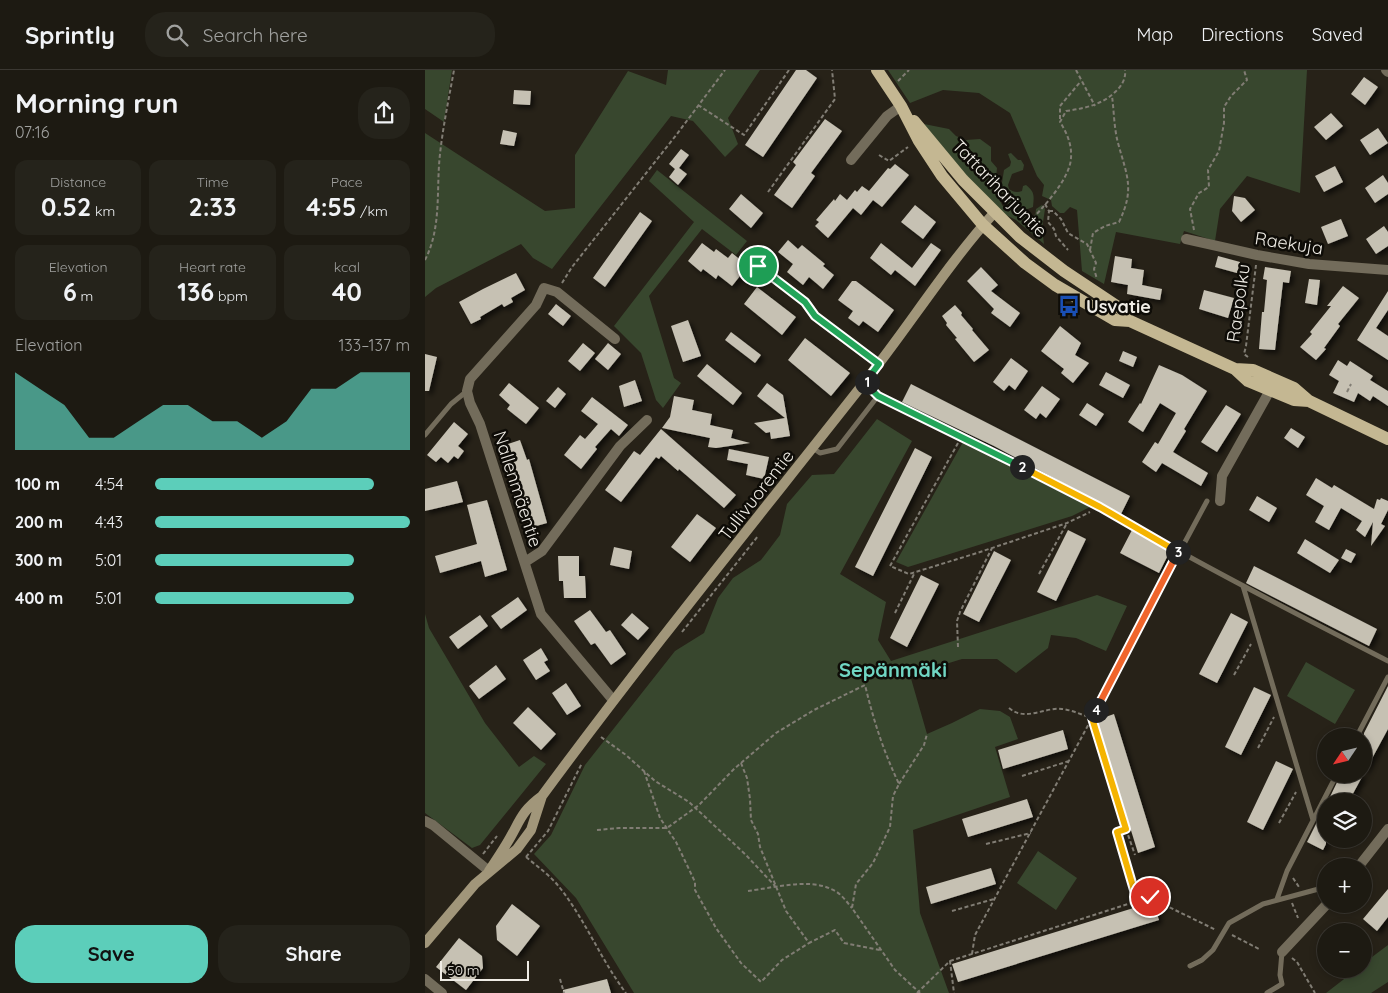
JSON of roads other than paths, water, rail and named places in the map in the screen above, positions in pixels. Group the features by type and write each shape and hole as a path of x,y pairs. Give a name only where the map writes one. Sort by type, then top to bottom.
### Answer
{"main road":[{"name":"Tattariharjuntie","path":"877,70 901,106 963,180 994,213 1039,253 1121,310 1130,321"},
{"name":"Tattariharjuntie","path":"901,106 919,141 942,176 983,225 1025,263 1055,285 1115,320 1130,321 1235,369 1253,370 1273,385 1299,391 1309,401 1388,439"},
{"name":"Tullivuorentie","path":"425,943 475,884 517,848 531,830 543,796 613,700 866,381 994,213"},
{"name":"Tullivuorentie","path":"489,871 521,816 529,806 543,796"}],"street":[{"path":"851,160 887,116 901,106"},
{"name":"Raekuja","path":"1191,240 1257,255 1309,264 1388,270"},
{"path":"751,257 758,266 805,302 815,316 879,364"},
{"path":"467,391 470,379 536,305 544,288 557,292 615,339"},
{"path":"1220,501 1222,476 1273,385"},
{"name":"Nallenmäentie","path":"467,391 470,403 480,424 541,614 613,700"},
{"path":"525,562 542,551 620,446 647,420"},
{"path":"425,821 433,825 478,860 489,871"},
{"path":"1365,858 1388,829"},
{"path":"1282,952 1318,913"},
{"path":"425,979 442,993"}],"lane":[{"path":"866,381 878,396 1100,507 1243,586 1388,661"},
{"path":"425,435 451,404 467,391"},
{"path":"813,448 820,453 837,449 878,396"},
{"path":"1121,660 1207,502"},
{"path":"1243,586 1313,820"},
{"path":"1361,728 1388,677"},
{"path":"1277,899 1287,870 1332,783"},
{"path":"1190,966 1202,960 1213,950 1229,923 1263,904 1317,889"},
{"path":"1267,993 1282,984 1280,975 1282,952"}],"place":[{"name":"Usvatie","path":"1069,306"}],"district":[{"name":"Sepänmäki","path":"893,669"}]}
